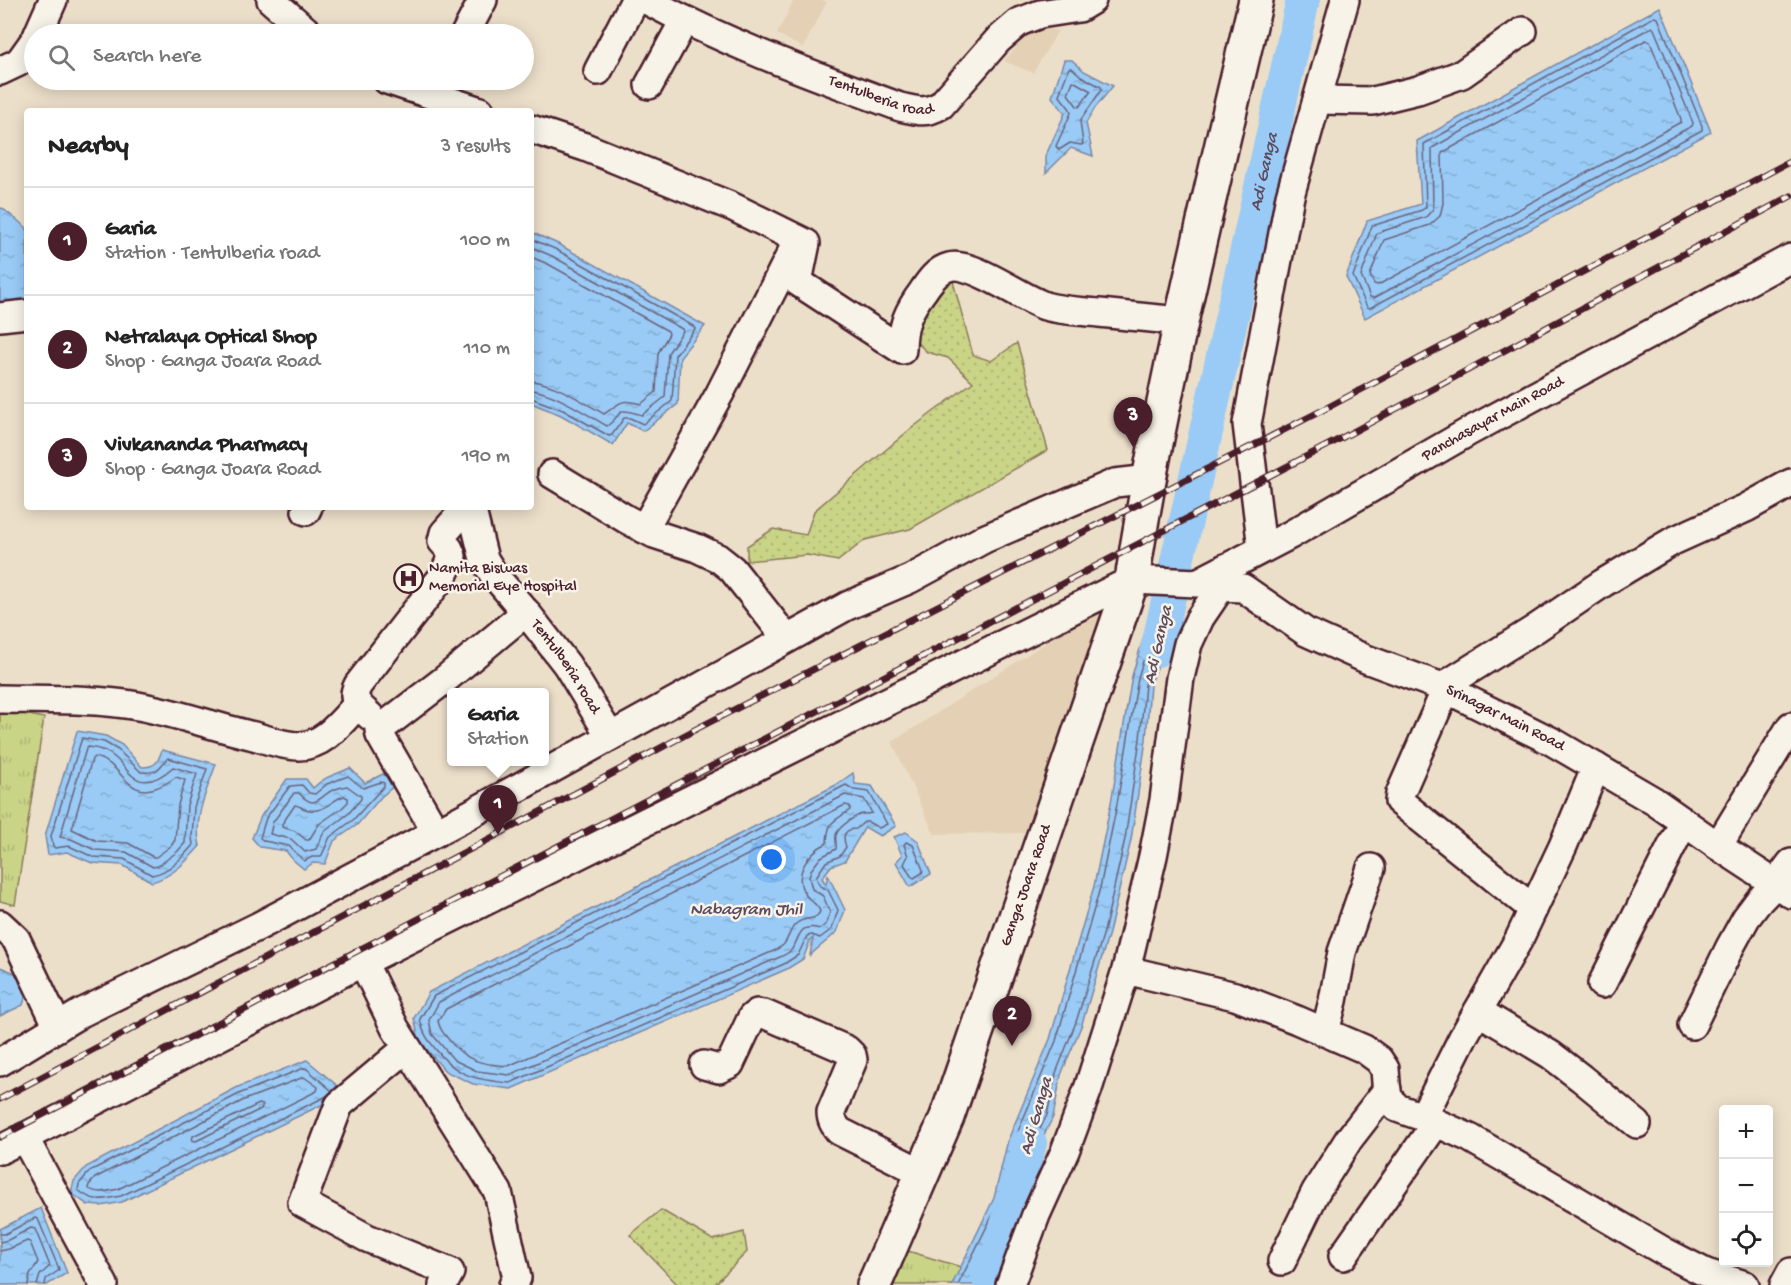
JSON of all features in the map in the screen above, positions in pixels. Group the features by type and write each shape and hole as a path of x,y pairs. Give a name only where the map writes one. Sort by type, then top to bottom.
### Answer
{"main road":[{"name":"Ganga Joara Road","path":"874,1285 947,1117 1132,580 1181,321 1256,0"}],"street":[{"path":"42,24 53,0"},
{"path":"271,0 299,24"},
{"path":"470,24 483,0"},
{"path":"598,71 635,0"},
{"name":"Tentulberia road","path":"646,0 684,21 801,70 900,107 929,112 941,105 998,40 1019,22 1040,14 1079,8 1092,0"},
{"path":"1262,549 1247,424 1290,196 1345,0"},
{"path":"649,85 684,21"},
{"path":"1317,100 1373,101 1418,90 1462,74 1523,31"},
{"path":"0,71 19,62 24,55"},
{"path":"420,90 472,108"},
{"path":"534,130 585,147 733,207 806,243 798,282 902,350 902,334 906,318 917,298 933,277 949,266 977,271 1045,306 1181,321"},
{"path":"644,529 720,393 798,240"},
{"name":"Panchasayar Main Road","path":"1214,579 1262,549 1480,425 1791,258"},
{"path":"0,317 24,314"},
{"path":"552,474 644,529 718,558 732,569 787,639"},
{"path":"0,1062 81,1013 269,920 436,832 847,606 910,579 984,539 1115,483 1150,478"},
{"path":"1533,909 1399,801 1444,688 1603,583 1673,541 1746,508 1791,483"},
{"path":"382,727 357,705 354,692 443,576 452,556 442,541 444,533 466,510"},
{"name":"Tentulberia road","path":"470,510 484,560 567,665 610,736"},
{"path":"1010,1285 1088,1089 1126,970 1164,800 1180,678 1188,644 1214,579"},
{"name":"Srinagar Main Road","path":"1132,580 1214,579 1243,588 1306,632 1366,660 1444,688 1553,742 1654,801 1718,846 1786,880"},
{"path":"0,1150 363,962 1132,580"},
{"path":"436,832 379,730 443,681 526,612"},
{"path":"0,699 94,701 137,706 283,744 300,746 320,740 337,727 357,705"},
{"path":"1718,846 1791,726"},
{"path":"1343,1256 1429,1120 1462,1039 1519,939 1563,846 1596,767"},
{"path":"1602,984 1684,822"},
{"path":"1325,1032 1341,952 1371,868"},
{"path":"1692,1025 1746,918 1758,902 1786,880"},
{"path":"0,924 16,939 58,1027"},
{"path":"363,962 395,1028 498,1192 517,1278 513,1285"},
{"path":"1126,970 1235,996 1364,1049 1380,1060 1385,1069 1387,1096 1397,1108 1470,1138 1605,1218 1706,1273 1745,1285"},
{"path":"1478,1011 1551,1055 1637,1124"},
{"path":"704,1065 719,1069 730,1064 752,1017 757,1013 847,1050 853,1060 831,1112 831,1119 839,1131 922,1173"},
{"path":"407,1048 339,1105 302,1203 367,1238 450,1272 443,1285"},
{"path":"1282,1262 1316,1191 1349,1139 1387,1090"},
{"path":"24,1137 104,1285"},
{"path":"1784,1285 1791,1272"}],"shaded area":[{"path":"794,0 827,2 803,48 777,34"},
{"path":"1035,26 1058,31 1033,73 1004,61"},
{"path":"1112,600 1024,833 934,834 892,742"}],"green space":[{"path":"952,278 973,355 991,361 1017,343 1048,450 910,529 865,540 838,561 807,555 747,561 747,546 773,529 806,535 814,511 908,431 973,382 948,358 927,352 908,334"},
{"path":"0,709 44,718 15,905 0,901"},
{"path":"661,1210 713,1240 744,1232 747,1252 714,1285 678,1285 630,1235"},
{"path":"908,1251 961,1267 953,1285 892,1285"}],"water":[{"path":"1660,7 1711,132 1365,318 1346,277 1367,221 1421,204 1417,141"},
{"path":"1064,60 1072,60 1084,71 1113,86 1086,123 1093,156 1071,148 1046,173 1046,155 1065,113 1052,97"},
{"path":"2,208 24,226 24,304 0,308 0,209"},
{"path":"534,233 558,244 705,326 680,357 678,404 643,431 627,423 613,445 561,415 534,404"},
{"path":"1181,598 1181,610 1150,685 1146,740 1131,840 1109,933 1082,1024 1061,1075 1053,1117 1008,1207 1000,1240 983,1285 952,1285 994,1198 1008,1140 1050,1039 1094,886 1111,803 1132,676 1151,612"},
{"path":"77,731 106,736 122,745 142,767 156,763 162,750 216,764 205,794 198,825 200,846 173,872 152,882 122,865 92,863 67,852 48,855 45,836"},
{"path":"350,768 365,783 383,774 395,785 381,797 357,825 334,841 325,864 313,863 304,869 286,851 260,847 252,838 261,816 287,779 306,779 313,788 326,778"},
{"name":"Nabagram Jhil","path":"853,773 855,784 872,786 896,826 880,836 865,827 845,861 831,866 822,878 826,884 828,875 845,910 837,932 810,955 813,938 803,959 787,969 511,1089 473,1084 445,1071 419,1040 414,1018 429,992 836,785"},
{"path":"906,832 918,841 931,874 910,887 896,862 902,855 894,837"},
{"path":"0,967 16,973 20,984 27,992 23,1005 0,1016"},
{"path":"307,1060 346,1093 122,1202 101,1206 88,1205 71,1193 74,1181 86,1167 238,1087"},
{"path":"41,1208 67,1273 47,1285 0,1285 0,1229"}],"waterway":[{"name":"Adi Ganga","path":"1157,650 1303,0"},
{"name":"Adi Ganga","path":"990,1285 1030,1143"}],"railway":[{"path":"0,1099 700,727 1321,411 1791,161"},
{"path":"0,1137 1336,441 1791,196"}],"place":[{"name":"Vivkananda Pharmacy","path":"1133,447"},
{"name":"Namita Biswas Memorial Eye Hospital","path":"408,578"},
{"name":"Garia","path":"498,835"},
{"name":"Netralaya Optical Shop","path":"1012,1046"}]}
